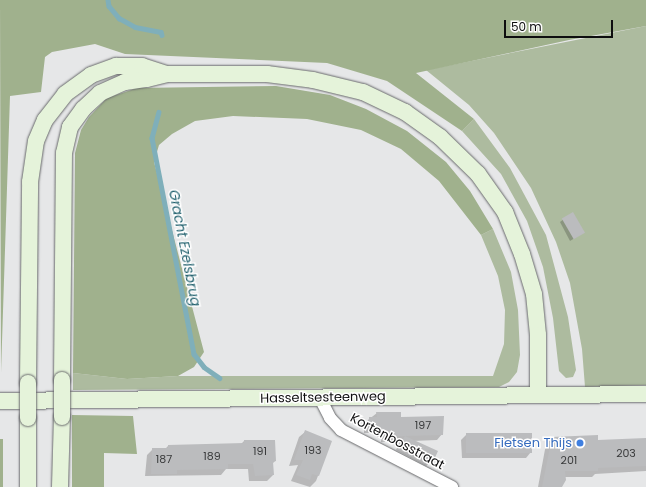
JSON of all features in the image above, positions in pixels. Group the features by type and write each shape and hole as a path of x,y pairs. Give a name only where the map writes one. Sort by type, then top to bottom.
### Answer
{"main road":[{"path":"28,487 28,243 30,182 36,141 45,120 65,94 91,75 116,66 142,66 167,74"},
{"path":"60,487 64,153 70,127 83,109 100,93 125,82 148,79 167,74 267,74 313,80 363,92 405,112 440,137 478,174 505,212 522,254 534,294 538,335 538,395"},
{"name":"Hasseltsesteenweg","path":"0,402 646,394"}],"street":[{"name":"Kortenbosstraat","path":"320,398 330,418 341,430 452,487"}],"green space":[{"path":"0,0 646,0 646,26 569,40 416,73 474,119 462,131 387,81 327,63 125,54 95,44 52,52 45,57 41,92 10,96 1,373"},
{"path":"646,26 646,385 585,387 582,349 570,283 556,242 531,188 494,133 469,105 426,70"},
{"path":"276,86 330,95 366,109 407,131 446,162 470,191 493,229 481,235 439,181 401,149 361,130 307,119 233,116 195,121 172,134 159,145 154,162 204,352 194,367 178,376 127,379 73,373 75,153 81,130 89,117 107,98 137,88"},
{"path":"474,119 510,168 546,235 568,317 576,370 573,377 566,378 559,371 553,318 543,267 527,221 501,174 462,131"},
{"path":"493,229 511,272 518,310 520,355 517,372 509,382 499,387 73,390 73,373 127,379 178,376 493,376 504,344 505,310 498,276 481,235"},
{"path":"72,415 133,416 137,454 104,453 104,487 72,487"},
{"path":"0,439 3,439 3,487 0,487"}],"building":[{"path":"573,212 585,233 574,239 562,218"},
{"path":"376,412 401,412 401,417 444,416 443,435 386,437 386,432 382,432 382,428 369,428 369,417 377,417"},
{"path":"305,430 332,441 319,476 312,474 310,480 296,475 303,460 294,460"},
{"path":"466,433 532,433 532,453 466,453"},
{"path":"598,435 598,440 646,438 646,466 598,468 598,471 565,471 566,480 562,487 542,487 552,437"},
{"path":"405,436 438,451 433,462 400,445"},
{"path":"244,440 275,440 276,461 273,462 274,475 255,476 253,464 228,464 228,469 177,470 177,474 151,474 152,448 168,448 168,445 244,443"}],"waterway":[{"name":"Gracht Ezelsbrug","path":"108,0 109,6 119,18 135,27 161,32 162,35"},
{"name":"Gracht Ezelsbrug","path":"159,112 152,138 194,354 204,367 220,378"}],"place":[{"name":"Fietsen Thijs","path":"580,443"}]}
